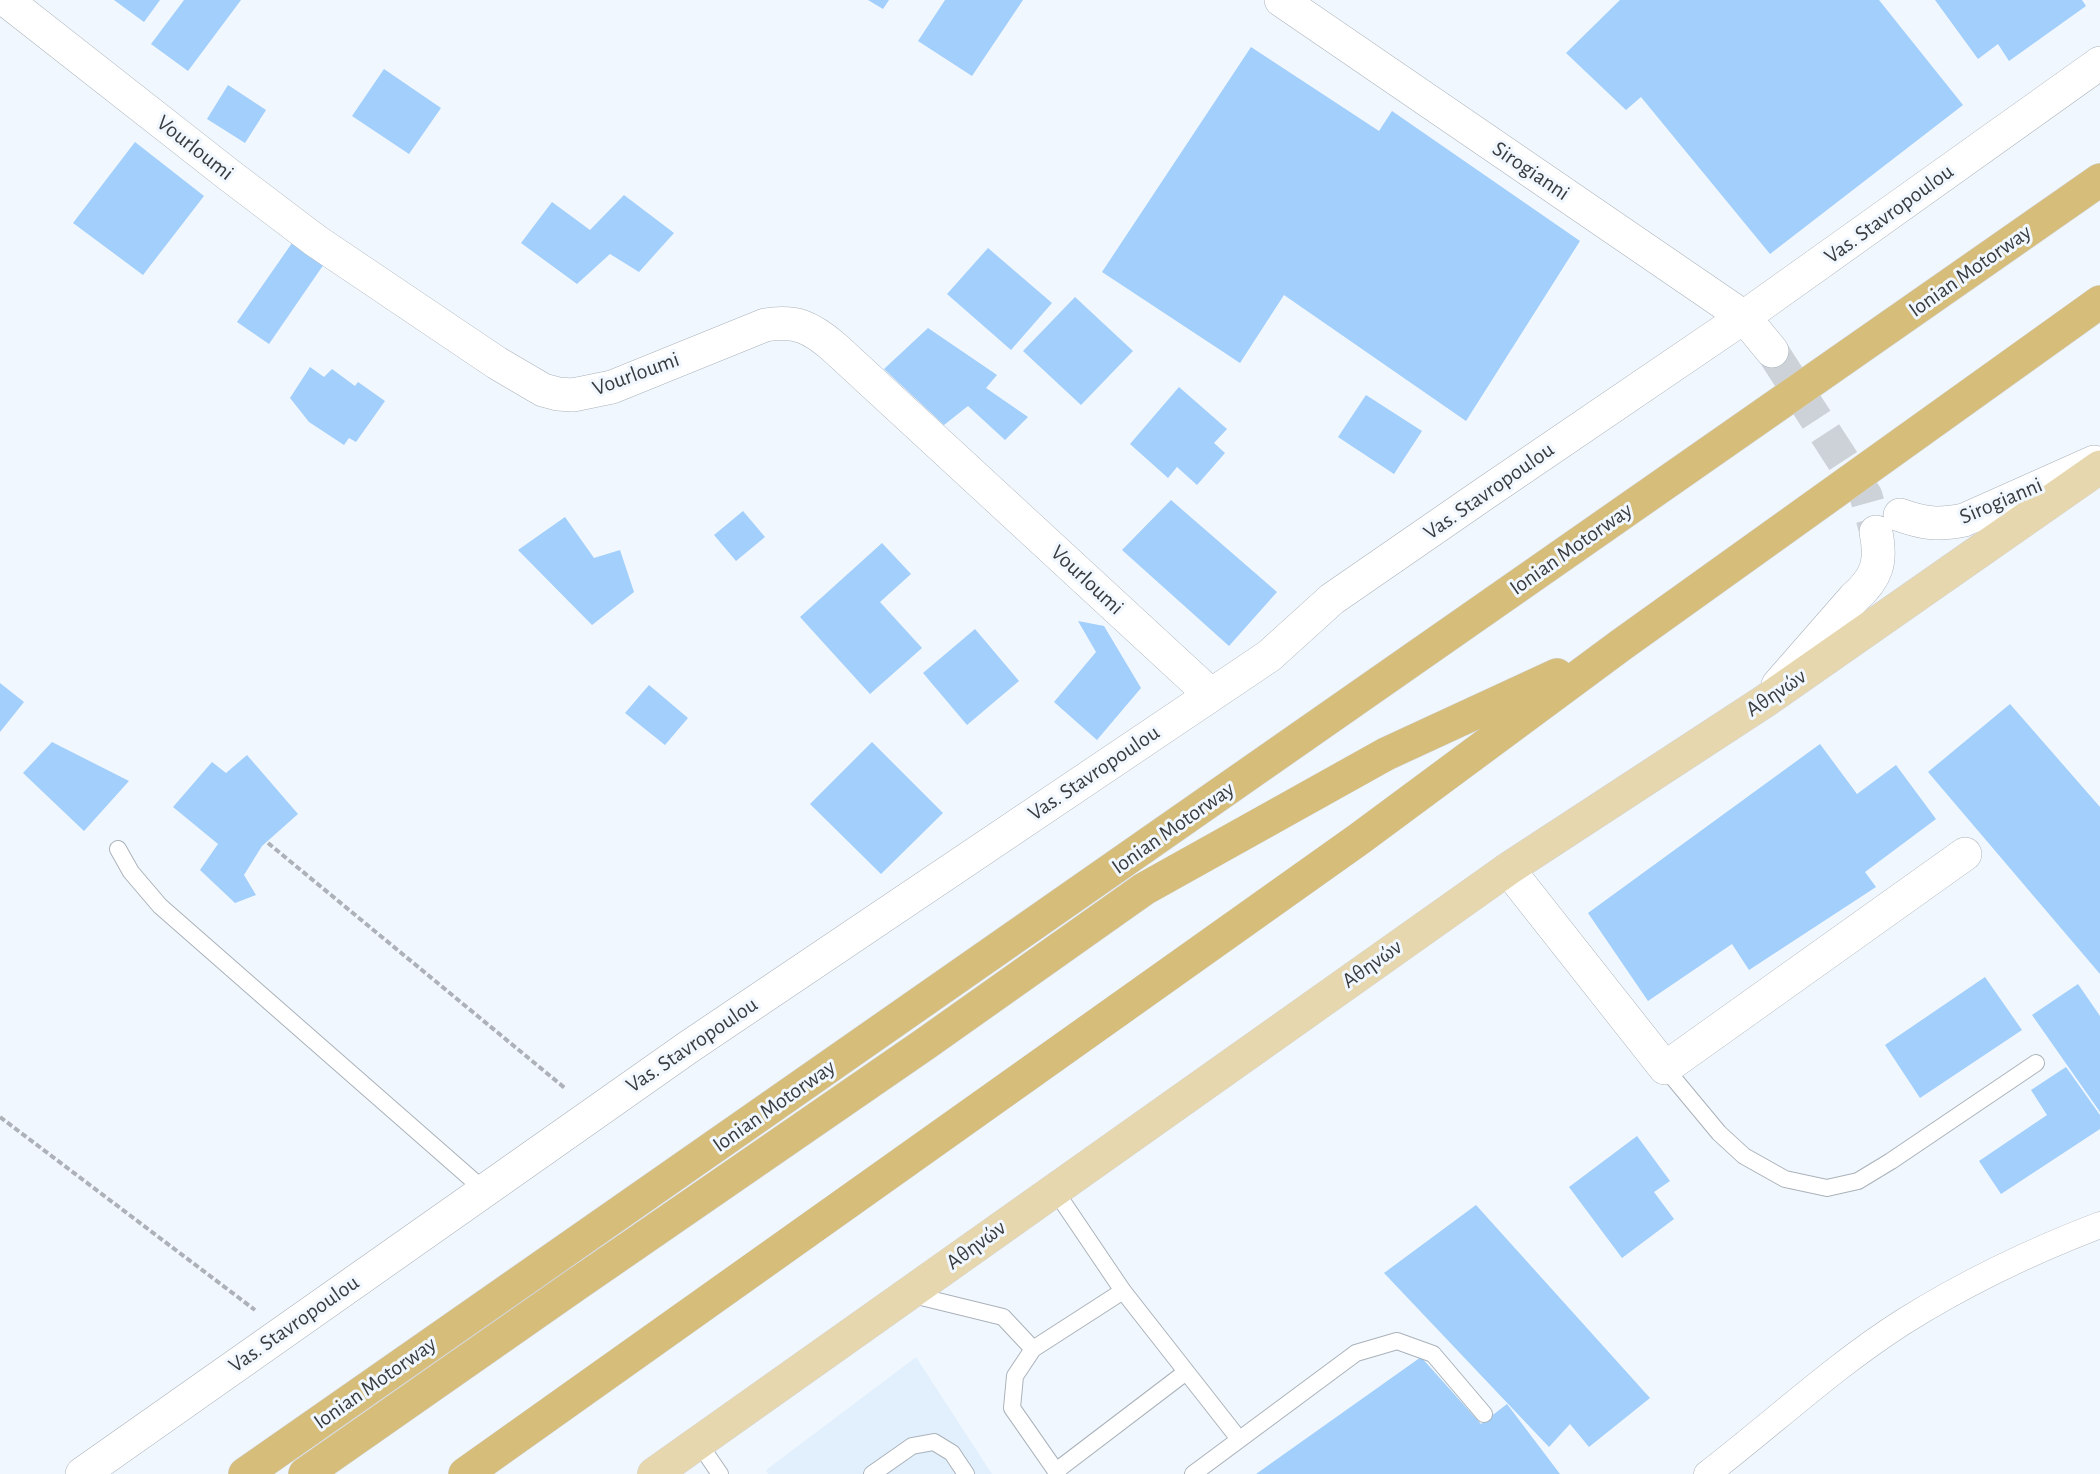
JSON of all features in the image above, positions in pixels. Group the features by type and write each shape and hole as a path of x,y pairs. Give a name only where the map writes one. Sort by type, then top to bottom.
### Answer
{"highway":[{"name":"Ionian Motorway","path":"245,1474 2100,180"},
{"name":"Ionian Motorway","path":"465,1474 1359,839 1621,645 2100,302"},
{"name":"Ionian Motorway","path":"305,1474 925,1044 1144,889 1386,754 1621,645"}],"main road":[{"name":"Αθηνών","path":"654,1474 1508,868 1764,701 2100,467"}],"street":[{"name":"Vourloumi","path":"6,0 316,241 497,363 543,390 573,395 612,387 765,325 788,322 804,326 822,336 1210,694"},
{"name":"Sirogianni","path":"1281,0 1744,317 1772,351"},
{"name":"Vas. Stavropoulou","path":"82,1474 594,1113 1269,656 1332,599 1744,317 2100,63"},
{"name":"Sirogianni","path":"1764,701 1854,597 1868,585 1877,568 1888,524 1921,522 1943,524 1964,520 2100,459"},
{"path":"1508,868 1665,1068 1965,854"},
{"path":"1707,1474 1840,1367 1904,1322 2013,1261 2100,1225"}],"lane":[{"path":"118,849 131,872 160,906 484,1190"},
{"path":"1665,1068 1719,1133 1744,1156 1785,1179 1827,1188 1858,1181 2036,1063"},
{"path":"1054,1189 1123,1291 1239,1439"},
{"path":"1123,1291 1033,1349 1016,1376 1011,1408 1057,1472 1186,1372"},
{"path":"908,1294 1003,1317 1033,1349"},
{"path":"1193,1474 1356,1353 1397,1341 1433,1354 1484,1414"},
{"path":"698,1442 720,1474"},
{"path":"872,1474 912,1446 934,1442 952,1454 966,1474"}],"path":[{"path":"268,843 594,1113"},
{"path":"0,1117 284,1332"}],"shaded area":[{"path":"916,1357 992,1474 768,1474 766,1470"}],"building":[{"path":"114,0 160,0 144,22"},
{"path":"184,0 241,0 188,71 151,44"},
{"path":"868,0 889,0 883,9"},
{"path":"945,0 1023,0 972,76 918,41"},
{"path":"1620,0 1879,0 1963,105 1770,254 1641,97 1626,110 1566,53"},
{"path":"1935,0 2082,0 2086,6 2009,61 1998,44 1978,59"},
{"path":"1251,47 1379,131 1392,111 1580,241 1466,421 1284,295 1240,363 1102,272"},
{"path":"384,69 441,108 409,154 352,116"},
{"path":"228,85 266,110 245,143 207,119"},
{"path":"135,142 204,196 143,275 73,223"},
{"path":"624,195 674,233 639,272 610,254 577,284 521,243 552,202 590,230"},
{"path":"292,243 324,264 269,344 237,322"},
{"path":"988,248 1052,303 1011,350 947,294"},
{"path":"1075,297 1133,351 1081,405 1023,351"},
{"path":"928,328 997,375 986,388 1028,417 1005,440 968,406 944,425 884,369"},
{"path":"310,367 324,377 332,369 355,386 358,382 385,401 356,442 349,438 344,445 309,422 290,398"},
{"path":"1179,387 1227,429 1214,443 1225,453 1197,485 1177,467 1168,478 1130,444"},
{"path":"1366,395 1422,431 1394,474 1338,437"},
{"path":"1171,500 1277,592 1229,646 1122,550"},
{"path":"743,511 765,537 736,561 714,535"},
{"path":"565,517 594,558 620,550 634,592 592,625 518,550"},
{"path":"882,543 911,574 880,602 922,648 870,694 800,617"},
{"path":"1078,621 1104,626 1141,688 1097,740 1054,702 1096,652"},
{"path":"975,629 1019,681 967,725 923,673"},
{"path":"0,683 24,702 0,732"},
{"path":"649,685 688,718 665,745 625,713"},
{"path":"2010,704 2100,807 2100,974 1928,772"},
{"path":"52,742 129,781 84,831 23,773"},
{"path":"872,742 943,813 881,874 810,804"},
{"path":"1820,744 1857,794 1896,765 1936,819 1865,872 1876,887 1749,970 1732,944 1648,1001 1588,913"},
{"path":"247,755 298,814 262,846 244,875 256,895 235,903 200,870 218,844 173,807 212,762 226,773"},
{"path":"1985,977 2022,1030 1920,1098 1885,1045"},
{"path":"2078,984 2100,1016 2100,1112 2032,1015"},
{"path":"2066,1067 2100,1115 2100,1129 2001,1194 1979,1161 2047,1115 2031,1090"},
{"path":"1637,1136 1670,1181 1654,1192 1674,1219 1622,1258 1569,1187"},
{"path":"1476,1205 1650,1398 1589,1447 1570,1424 1549,1447 1384,1273"},
{"path":"1421,1357 1481,1424 1507,1404 1560,1474 1256,1474"}],"tunnel":[{"path":"1772,351 1866,496 1876,532"}]}
